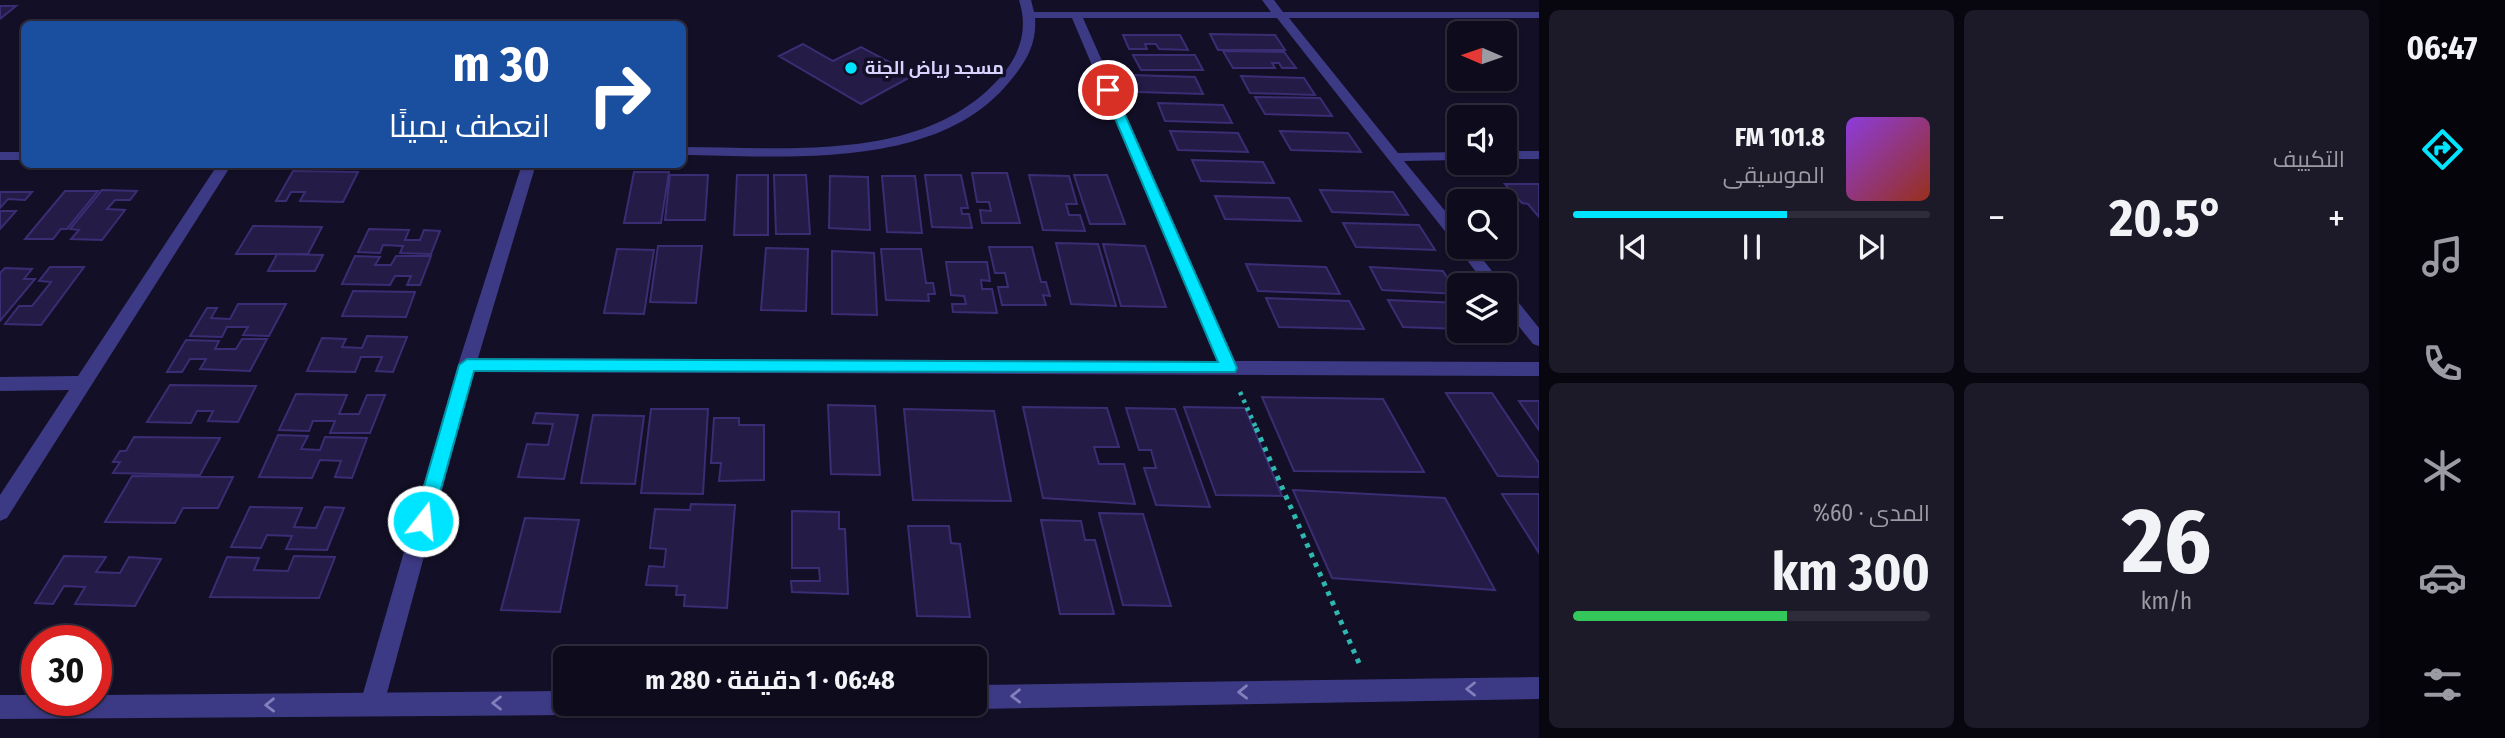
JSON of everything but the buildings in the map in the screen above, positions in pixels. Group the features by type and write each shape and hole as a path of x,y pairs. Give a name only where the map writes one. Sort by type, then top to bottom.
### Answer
{"street":[{"path":"686,152 867,149 930,132 977,107 1010,78 1028,47 1031,15 1025,0"},
{"path":"1268,0 1447,224"},
{"path":"1031,15 1539,15"},
{"path":"1076,15 1229,368"},
{"path":"1517,155 1539,155"},
{"path":"0,156 21,156"},
{"path":"1393,156 1447,156"},
{"path":"0,512 222,168"},
{"path":"372,704 467,365 528,168"},
{"path":"1474,259 1486,273"},
{"path":"1517,312 1539,340"},
{"path":"467,365 1539,369"},
{"path":"0,384 82,383"},
{"path":"987,696 1539,688"},
{"path":"0,707 553,702"}],"path":[{"path":"1229,368 1370,689"}],"place":[{"name":"مسجد رياض الجنة","path":"851,68"}],"route":[{"path":"423,521 467,365 1229,368 1108,90"}]}
